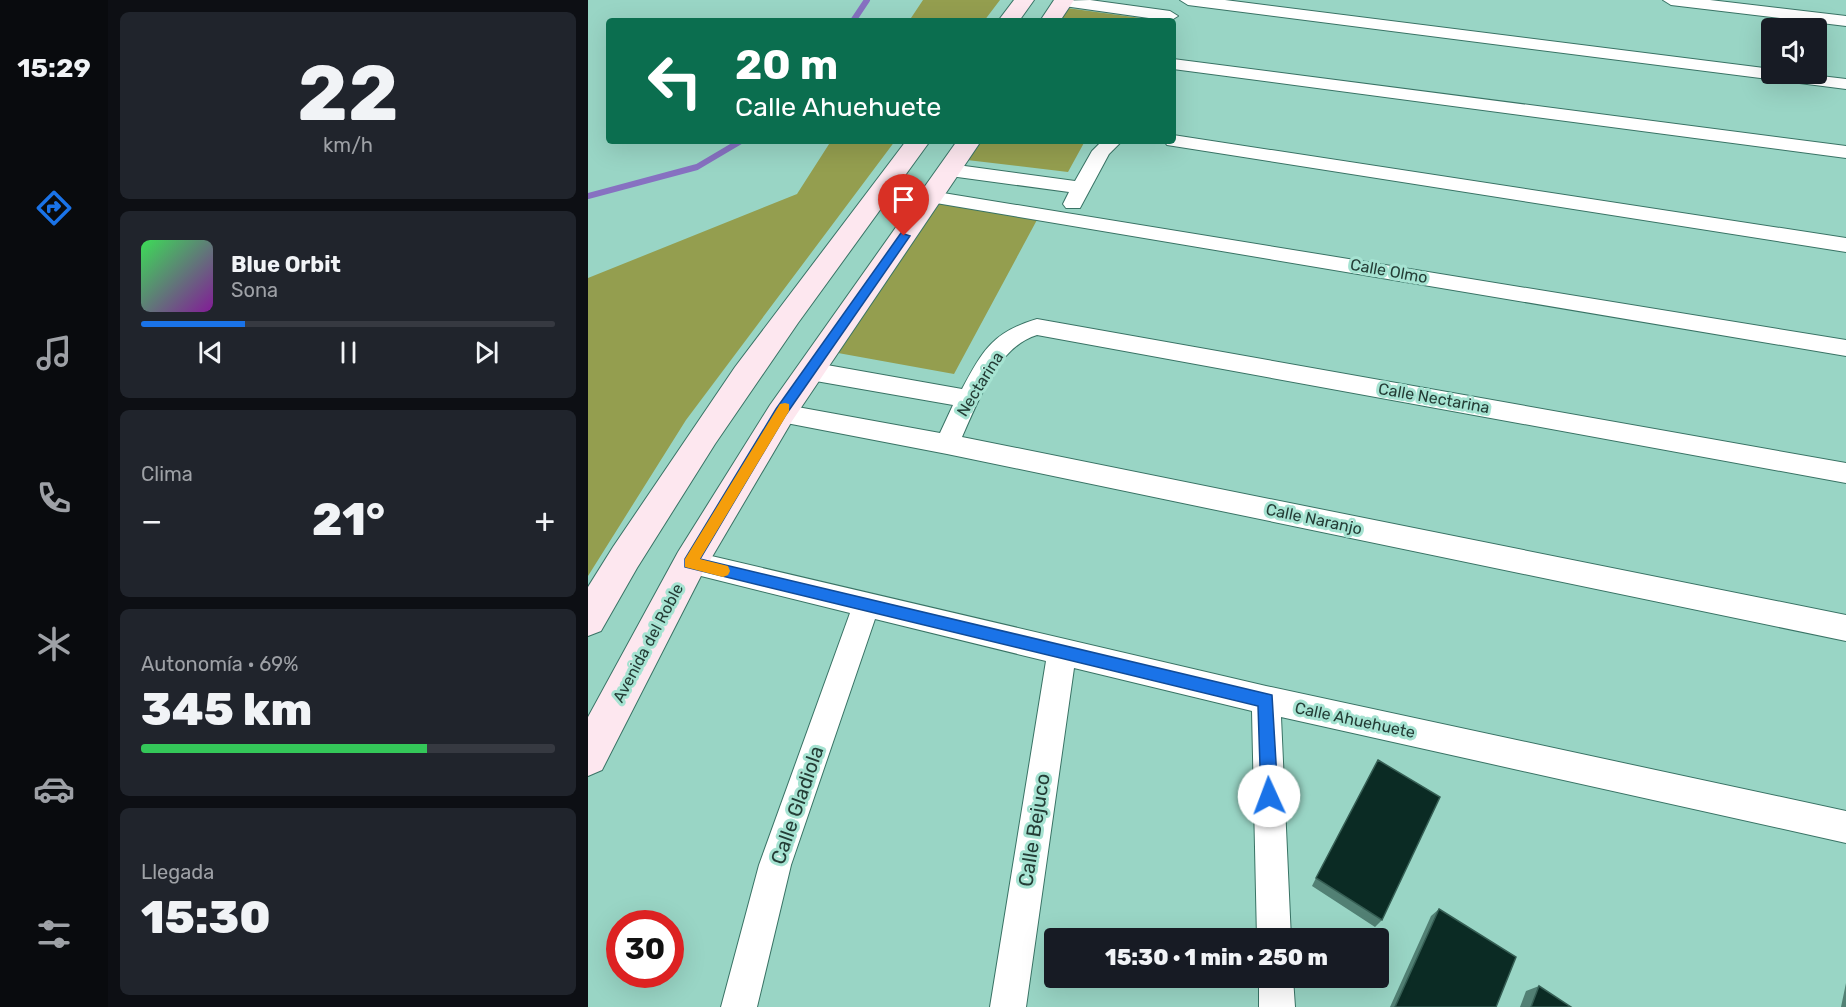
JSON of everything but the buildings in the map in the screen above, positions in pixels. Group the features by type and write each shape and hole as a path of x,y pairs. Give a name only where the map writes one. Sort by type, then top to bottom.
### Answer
{"street":[{"path":"1010,18 1024,0"},
{"path":"1052,18 1064,1 1169,18 1179,0"},
{"path":"1188,0 1846,84"},
{"path":"1671,0 1846,21"},
{"path":"1176,64 1846,152"},
{"path":"1176,141 1846,244"},
{"path":"588,620 609,583 720,412 798,302 916,144"},
{"name":"Avenida del Roble","path":"588,756 690,563 781,413 967,144"},
{"path":"1066,217 1101,152 1110,144"},
{"path":"950,170 1081,189"},
{"name":"Calle Olmo","path":"931,197 1066,217 1846,348"},
{"name":"Calle Nectarina","path":"1023,331 1037,327 1049,328 1846,473"},
{"name":"Nectarina","path":"947,444 967,399 1004,345 1023,331"},
{"path":"810,372 967,399"},
{"name":"Calle Naranjo","path":"781,413 947,444 1846,628"},
{"name":"Calle Ahuehuete","path":"690,563 1266,700 1846,827"},
{"name":"Calle Gladiola","path":"739,1007 775,865 866,606"},
{"name":"Calle Bejuco","path":"1008,1007 1010,981 1062,653"},
{"path":"1266,700 1274,928"},
{"path":"1276,988 1277,1007"}],"green space":[{"path":"923,0 1000,0 986,18 911,18"},
{"path":"1067,8 1140,18 1061,18"},
{"path":"829,144 893,144 686,420 588,576 588,278 797,194"},
{"path":"978,144 1083,144 1068,172 967,160"},
{"path":"936,202 1038,218 954,374 838,353"}],"waterway":[{"path":"855,18 867,0"},
{"path":"588,196 697,167 736,144"}],"slow traffic":[{"path":"723,571 690,563 785,407"}],"route":[{"path":"904,236 781,413 690,563 1266,700 1269,796"}]}
